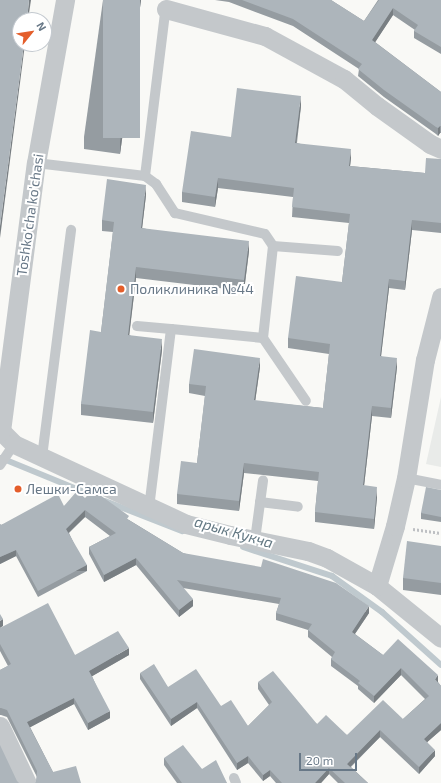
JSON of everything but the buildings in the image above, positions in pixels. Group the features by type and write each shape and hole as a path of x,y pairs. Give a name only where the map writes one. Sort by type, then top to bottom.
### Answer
{"street":[{"name":"Toshko'cha ko'chasi","path":"0,431 36,163 65,0"},
{"path":"167,4 265,36 344,79 377,106 424,140 441,149"},
{"path":"377,586 395,526 406,478 425,360 441,297"},
{"path":"0,431 14,444 186,524 317,554 344,566 377,586 441,638"},
{"path":"0,726 26,783"}],"lane":[{"path":"145,176 167,4"},
{"path":"36,163 145,176 156,184 174,213 265,234 273,246 263,338 306,401"},
{"path":"42,457 71,230"},
{"path":"273,246 338,251"},
{"path":"137,326 263,338"},
{"path":"150,508 171,330"},
{"path":"0,465 14,444"},
{"path":"406,478 441,485"},
{"path":"255,540 263,481"},
{"path":"260,502 298,507"}],"path":[{"path":"395,526 441,533"}],"shaded area":[{"path":"441,397 441,467 426,464"}],"waterway":[{"name":"арык Кукча","path":"1,458 96,497"},
{"name":"арык Кукча","path":"105,501 182,531"},
{"name":"арык Кукча","path":"243,547 332,576 382,612 441,665"}],"place":[{"name":"Поликлиника №44","path":"121,289"},
{"name":"Лешки-Самса","path":"18,489"}]}
